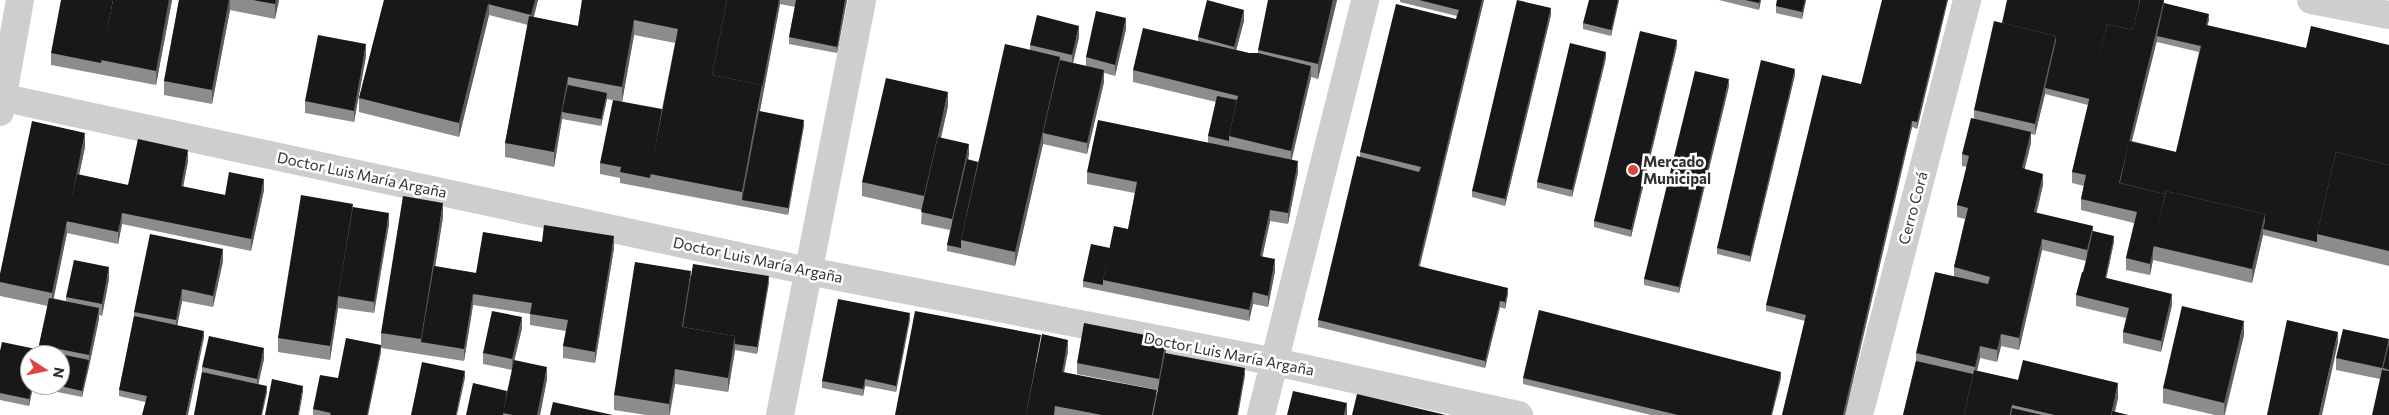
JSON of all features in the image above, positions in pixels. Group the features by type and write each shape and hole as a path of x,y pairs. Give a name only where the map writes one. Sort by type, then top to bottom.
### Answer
{"street":[{"path":"1,102 20,0"},
{"path":"780,415 862,0"},
{"path":"1261,415 1365,0"},
{"name":"Cerro Corá","path":"1859,415 1967,0"},
{"path":"2311,0 2389,15"},
{"name":"Doctor Luis María Argaña","path":"1,102 808,271 1275,362 1518,415"}],"building":[{"path":"61,0 113,0 101,63 51,53"},
{"path":"113,0 169,0 156,71 101,60"},
{"path":"179,0 229,0 212,90 164,81"},
{"path":"253,0 276,0 275,4"},
{"path":"384,0 489,0 459,123 359,98"},
{"path":"489,0 535,0 531,15 488,4"},
{"path":"582,0 727,0 712,75 762,85 742,192 650,174 678,29 634,20 622,87 568,77 554,152 505,143 529,16 578,26"},
{"path":"727,0 779,0 762,88 762,85 712,75"},
{"path":"796,0 845,0 837,47 789,37"},
{"path":"1207,0 1244,10 1234,47 1198,37"},
{"path":"1268,0 1333,0 1318,64 1258,50"},
{"path":"1419,0 1482,0 1418,266 1508,288 1505,302 1500,301 1485,361 1318,320 1357,156 1419,172 1421,167 1360,152 1396,4 1456,19 1459,10"},
{"path":"1517,0 1551,8 1505,199 1472,191"},
{"path":"1589,0 1618,0 1611,30 1583,23"},
{"path":"1745,0 1760,0 1759,3"},
{"path":"1777,0 1805,0 1802,12 1776,6"},
{"path":"1882,0 1947,0 1917,122 1912,121 1843,415 1782,415 1806,315 1766,305 1822,75 1861,84"},
{"path":"2007,0 2140,0 2133,30 2107,24 2090,99 2045,88 2056,36 2002,23"},
{"path":"2140,0 2164,0 2119,183 2165,194 2150,264 2126,258 2137,212 2081,199 2086,175 2072,172 2107,24 2133,30"},
{"path":"2164,3 2209,14 2206,25 2306,48 2311,26 2389,45 2389,165 2336,152 2317,234 2317,242 2263,229 2265,214 2166,191 2165,194 2120,183 2129,141 2176,152 2201,46 2157,36"},
{"path":"1096,11 1126,18 1115,65 1086,57"},
{"path":"1037,15 1079,26 1072,55 1030,45"},
{"path":"1994,21 2056,36 2035,124 1974,110"},
{"path":"1143,28 1311,66 1291,151 1229,136 1238,96 1133,70"},
{"path":"1640,31 1677,40 1631,230 1594,221"},
{"path":"318,35 366,44 354,111 305,101"},
{"path":"1570,43 1606,52 1572,190 1537,182"},
{"path":"1005,44 1060,57 1015,252 961,240"},
{"path":"1060,60 1104,70 1087,143 1043,133"},
{"path":"1761,60 1795,69 1750,256 1717,248"},
{"path":"1695,71 1729,79 1679,287 1644,279"},
{"path":"886,78 948,92 924,196 862,182"},
{"path":"568,85 607,93 601,119 562,112"},
{"path":"1217,96 1237,100 1229,141 1208,136"},
{"path":"613,100 662,109 650,178 620,172 621,167 600,163"},
{"path":"759,111 804,120 788,208 742,200"},
{"path":"1971,118 2031,132 2022,168 2043,174 2034,212 2093,226 2087,250 2042,239 2019,338 2001,334 1997,350 1980,346 1975,367 1916,353 1935,272 1988,284 1990,277 1954,267 1968,208 1957,205 1969,156 1962,154"},
{"path":"1098,120 1298,161 1288,213 1270,210 1260,256 1275,259 1268,296 1253,292 1249,310 1103,280 1114,226 1128,229 1137,182 1087,172"},
{"path":"32,121 85,133 52,293 0,282 0,274"},
{"path":"938,137 969,144 952,219 921,212"},
{"path":"138,139 188,150 181,186 225,195 229,172 264,179 251,239 122,213 118,232 66,221 77,174 128,185"},
{"path":"2336,152 2389,165 2389,251 2317,234"},
{"path":"967,159 978,162 961,240 961,248 947,245"},
{"path":"2166,191 2265,214 2252,269 2153,246"},
{"path":"301,195 353,204 330,346 278,338"},
{"path":"403,196 443,203 421,339 381,333"},
{"path":"353,207 389,213 374,302 338,296"},
{"path":"544,225 614,236 595,352 563,346 568,320 530,314 532,303 473,294 464,349 421,342 434,266 476,273 483,232 542,242"},
{"path":"2093,231 2114,236 2105,278 2083,273"},
{"path":"150,234 223,249 213,296 182,289 176,320 134,312"},
{"path":"1091,244 1110,248 1103,285 1083,281"},
{"path":"74,260 109,267 102,304 66,297"},
{"path":"635,262 691,271 682,327 735,336 728,378 675,369 669,404 614,395"},
{"path":"693,264 769,276 757,347 735,344 735,336 683,327"},
{"path":"2082,272 2172,294 2161,341 2123,332 2129,308 2076,295"},
{"path":"49,298 99,308 89,355 70,351 70,345 39,345"},
{"path":"838,299 910,313 896,386 865,379 863,389 822,381"},
{"path":"2182,306 2244,321 2224,403 2163,388"},
{"path":"1539,310 1781,372 1771,415 1678,415 1523,378"},
{"path":"492,311 522,317 512,359 483,353"},
{"path":"915,311 1041,335 1026,415 895,415"},
{"path":"134,316 204,331 186,415 142,415 147,396 119,390"},
{"path":"2287,320 2338,332 2319,415 2267,415"},
{"path":"1084,323 1166,339 1159,379 1077,363"},
{"path":"2343,329 2389,339 2382,368 2336,358"},
{"path":"1042,334 1068,340 1062,372 1157,390 1152,415 1102,415 1055,406 1054,415 1026,415"},
{"path":"209,336 264,348 257,379 202,367"},
{"path":"346,338 381,345 367,415 330,415 331,413 313,409 320,375 338,378"},
{"path":"2,342 20,346 20,395 30,395 29,399 0,393 0,351"},
{"path":"2389,344 2389,370 2383,368"},
{"path":"1165,353 1245,368 1237,415 1153,415"},
{"path":"70,356 89,360 82,391 70,388"},
{"path":"514,360 547,367 537,415 503,413"},
{"path":"2023,360 2118,383 2111,415 2055,415 2012,405 2010,415 1964,415 1974,370 2018,380"},
{"path":"1916,361 1973,374 1964,415 1903,415"},
{"path":"422,362 465,371 456,415 411,415"},
{"path":"2382,370 2389,371 2389,415 2372,415"},
{"path":"202,372 267,386 261,415 194,415"},
{"path":"272,379 303,386 298,415 265,415"},
{"path":"473,383 507,391 503,415 466,415"},
{"path":"1293,391 1347,403 1344,415 1287,415"},
{"path":"1357,394 1446,415 1352,415"},
{"path":"553,402 613,415 550,415"},
{"path":"2012,408 2042,415 2011,415"},
{"path":"2112,411 2128,415 2112,415"}],"place":[{"name":"Mercado Municipal","path":"1633,170"}]}
